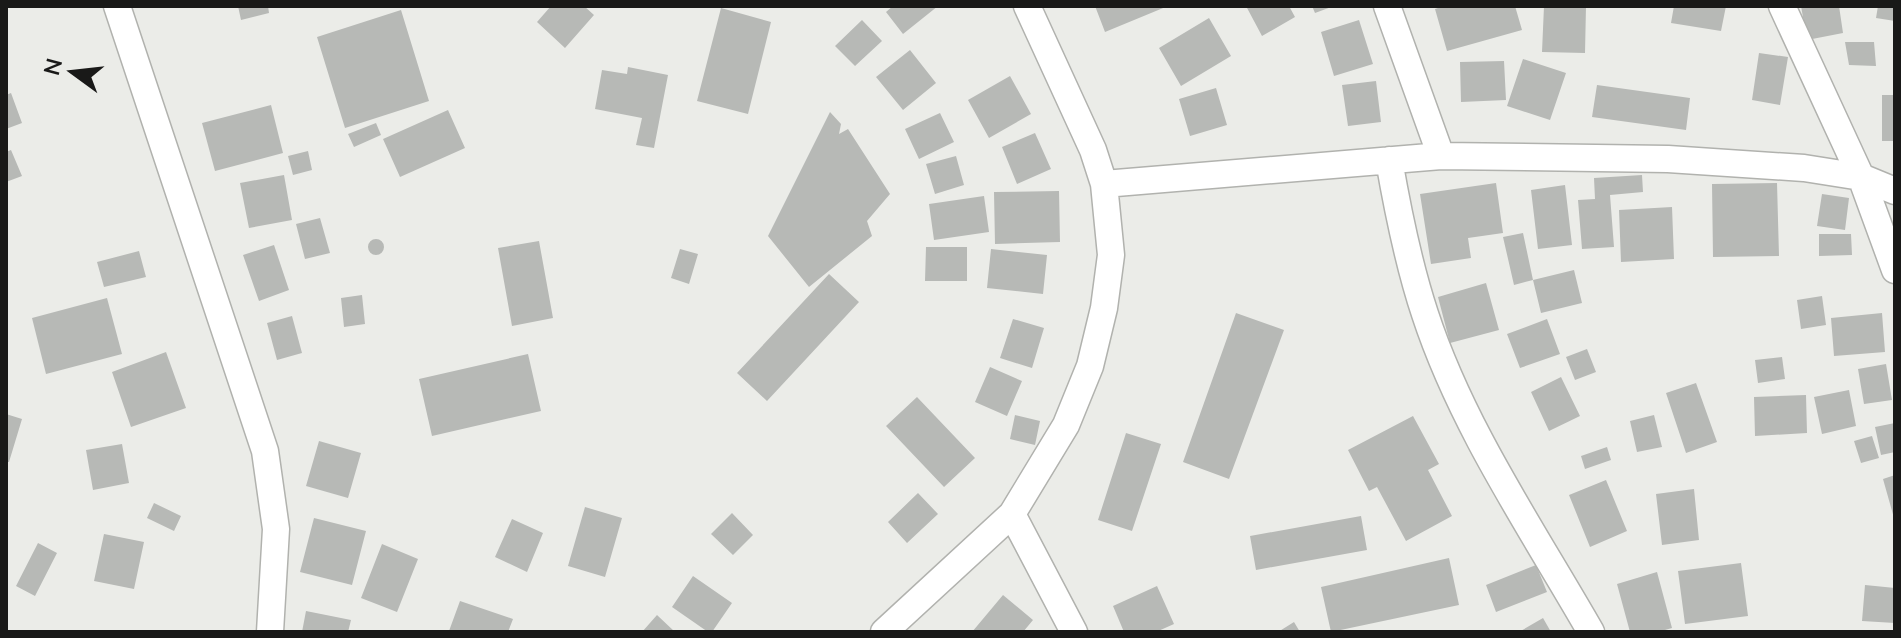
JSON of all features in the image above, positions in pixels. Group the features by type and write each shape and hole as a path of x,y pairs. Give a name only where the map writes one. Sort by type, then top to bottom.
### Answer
{"street":[{"path":"117,6 265,451 276,529 270,632"},
{"path":"884,632 1012,514 1066,425 1090,366 1104,308 1111,255 1104,184 1093,150 1027,6"},
{"path":"1387,6 1441,156"},
{"path":"1782,6 1861,177 1895,270"},
{"path":"1104,184 1441,156 1668,159 1804,168 1861,177 1895,191"},
{"path":"1389,160 1401,234 1425,315 1450,377 1472,426 1591,632"},
{"path":"1012,514 1074,632"}],"building":[{"path":"238,6 268,6 269,13 241,20"},
{"path":"551,6 584,6 594,15 565,48 537,22"},
{"path":"893,6 938,6 903,34 886,12"},
{"path":"1095,6 1168,6 1105,32"},
{"path":"1246,6 1289,6 1295,17 1262,36"},
{"path":"1312,6 1334,6 1315,13"},
{"path":"1444,6 1515,6 1522,30 1447,51 1435,9"},
{"path":"1544,6 1586,6 1585,53 1542,52"},
{"path":"1674,6 1726,6 1721,31 1671,23"},
{"path":"1801,6 1839,6 1843,33 1807,40"},
{"path":"1878,6 1895,6 1895,21 1876,18"},
{"path":"721,8 771,22 748,114 697,101"},
{"path":"401,10 429,101 345,128 317,37"},
{"path":"1209,18 1231,56 1181,86 1159,48"},
{"path":"862,20 882,41 855,66 835,46"},
{"path":"1359,20 1373,64 1334,76 1321,32"},
{"path":"1845,42 1874,42 1876,66 1849,65"},
{"path":"910,50 936,83 903,110 876,77"},
{"path":"1759,53 1788,57 1780,105 1752,100"},
{"path":"1523,59 1566,73 1550,120 1507,106"},
{"path":"1504,61 1506,100 1461,102 1460,62"},
{"path":"628,67 668,75 654,148 636,145 642,118 595,109 602,70 627,74"},
{"path":"1010,76 1031,114 989,138 968,100"},
{"path":"1376,81 1381,122 1348,126 1342,85"},
{"path":"1597,85 1690,98 1686,130 1592,117"},
{"path":"1216,88 1227,125 1190,136 1179,99"},
{"path":"11,93 22,123 6,129 6,95"},
{"path":"1882,95 1895,95 1895,141 1882,141"},
{"path":"271,105 283,153 215,171 202,123"},
{"path":"448,110 465,148 400,177 383,139"},
{"path":"830,112 841,124 839,134 848,129 890,194 867,221 872,236 809,287 768,236"},
{"path":"940,113 954,142 919,159 905,129"},
{"path":"376,123 381,135 354,147 348,134"},
{"path":"1035,133 1051,169 1017,184 1002,147"},
{"path":"11,150 22,176 6,182 6,152"},
{"path":"308,151 312,170 293,175 288,156"},
{"path":"956,156 964,185 935,194 926,164"},
{"path":"284,175 292,220 249,228 240,183"},
{"path":"1642,175 1643,192 1610,195 1614,247 1582,249 1578,200 1595,199 1594,178"},
{"path":"1496,183 1503,233 1468,238 1471,258 1431,264 1420,194"},
{"path":"1777,183 1779,256 1713,257 1712,184"},
{"path":"1565,185 1572,245 1538,249 1531,190"},
{"path":"1059,191 1060,242 995,244 994,192"},
{"path":"1822,194 1849,198 1845,230 1817,226"},
{"path":"984,196 989,232 934,240 929,204"},
{"path":"1672,207 1674,259 1621,262 1619,210"},
{"path":"320,218 330,253 305,259 296,224"},
{"path":"1523,233 1533,280 1514,285 1503,237"},
{"path":"1819,234 1851,234 1852,255 1819,256"},
{"path":"376,239 384,247 376,255 368,247"},
{"path":"539,241 553,318 512,326 498,248"},
{"path":"274,245 289,290 259,301 243,255"},
{"path":"926,247 967,247 967,281 925,281"},
{"path":"680,249 698,254 689,284 671,278"},
{"path":"991,249 1047,255 1043,294 987,288"},
{"path":"139,251 146,277 104,287 97,262"},
{"path":"1574,270 1582,303 1541,313 1533,280"},
{"path":"829,274 859,302 767,401 737,373"},
{"path":"1486,283 1499,330 1450,343 1438,297"},
{"path":"362,295 365,324 344,327 341,298"},
{"path":"1822,296 1826,325 1801,329 1797,300"},
{"path":"107,298 122,354 46,374 32,318"},
{"path":"1236,313 1284,330 1229,479 1183,462"},
{"path":"1882,313 1885,352 1834,356 1831,318"},
{"path":"292,316 302,353 277,360 267,323"},
{"path":"1013,319 1044,328 1032,368 1000,358"},
{"path":"1547,319 1560,354 1520,368 1507,334"},
{"path":"1587,349 1596,372 1575,380 1566,357"},
{"path":"166,352 186,408 131,427 112,372"},
{"path":"528,354 541,411 432,436 419,379"},
{"path":"1782,357 1785,379 1758,383 1755,360"},
{"path":"1886,364 1892,400 1864,404 1858,369"},
{"path":"990,367 1022,381 1007,416 975,402"},
{"path":"1561,377 1580,416 1549,431 1531,392"},
{"path":"1696,383 1717,442 1686,453 1666,393"},
{"path":"1849,390 1856,426 1822,434 1814,397"},
{"path":"1806,395 1807,433 1755,436 1754,397"},
{"path":"917,397 975,458 944,487 886,426"},
{"path":"6,414 22,419 9,462 6,462"},
{"path":"1015,415 1040,421 1035,445 1010,439"},
{"path":"1654,415 1662,447 1637,452 1630,421"},
{"path":"1413,416 1439,464 1428,470 1452,516 1406,541 1377,487 1369,491 1348,450"},
{"path":"1895,423 1895,452 1881,455 1875,427"},
{"path":"1126,433 1161,444 1132,531 1098,520"},
{"path":"1872,436 1879,458 1861,463 1854,441"},
{"path":"319,441 361,453 348,498 306,486"},
{"path":"122,444 129,483 93,490 86,450"},
{"path":"1607,447 1611,460 1585,469 1581,456"},
{"path":"1895,475 1895,517 1894,518 1883,479"},
{"path":"1606,480 1627,531 1590,547 1569,495"},
{"path":"1694,489 1699,540 1662,545 1656,494"},
{"path":"918,493 938,514 907,543 888,522"},
{"path":"154,503 181,516 174,531 147,518"},
{"path":"585,507 622,518 605,577 568,566"},
{"path":"732,513 753,535 733,555 711,534"},
{"path":"1361,516 1367,550 1256,570 1250,536"},
{"path":"314,518 366,531 352,585 300,572"},
{"path":"512,519 543,533 527,572 495,557"},
{"path":"104,534 144,542 134,589 94,581"},
{"path":"38,543 57,553 35,596 16,586"},
{"path":"382,544 418,559 397,612 361,598"},
{"path":"1449,558 1459,605 1331,632 1321,587"},
{"path":"1741,563 1748,616 1685,624 1678,571"},
{"path":"1536,565 1547,592 1496,612 1486,585"},
{"path":"1657,572 1672,628 1658,632 1630,632 1617,584"},
{"path":"693,576 732,603 712,632 672,607"},
{"path":"1865,585 1895,588 1895,623 1862,621"},
{"path":"1157,586 1174,624 1156,632 1124,632 1113,606"},
{"path":"1003,595 1033,620 1023,632 972,632"},
{"path":"460,601 513,619 508,632 449,631"},
{"path":"306,611 351,620 348,632 302,632"},
{"path":"657,615 675,632 642,632"},
{"path":"1543,618 1551,632 1519,632"},
{"path":"1294,622 1300,632 1278,632"}]}
